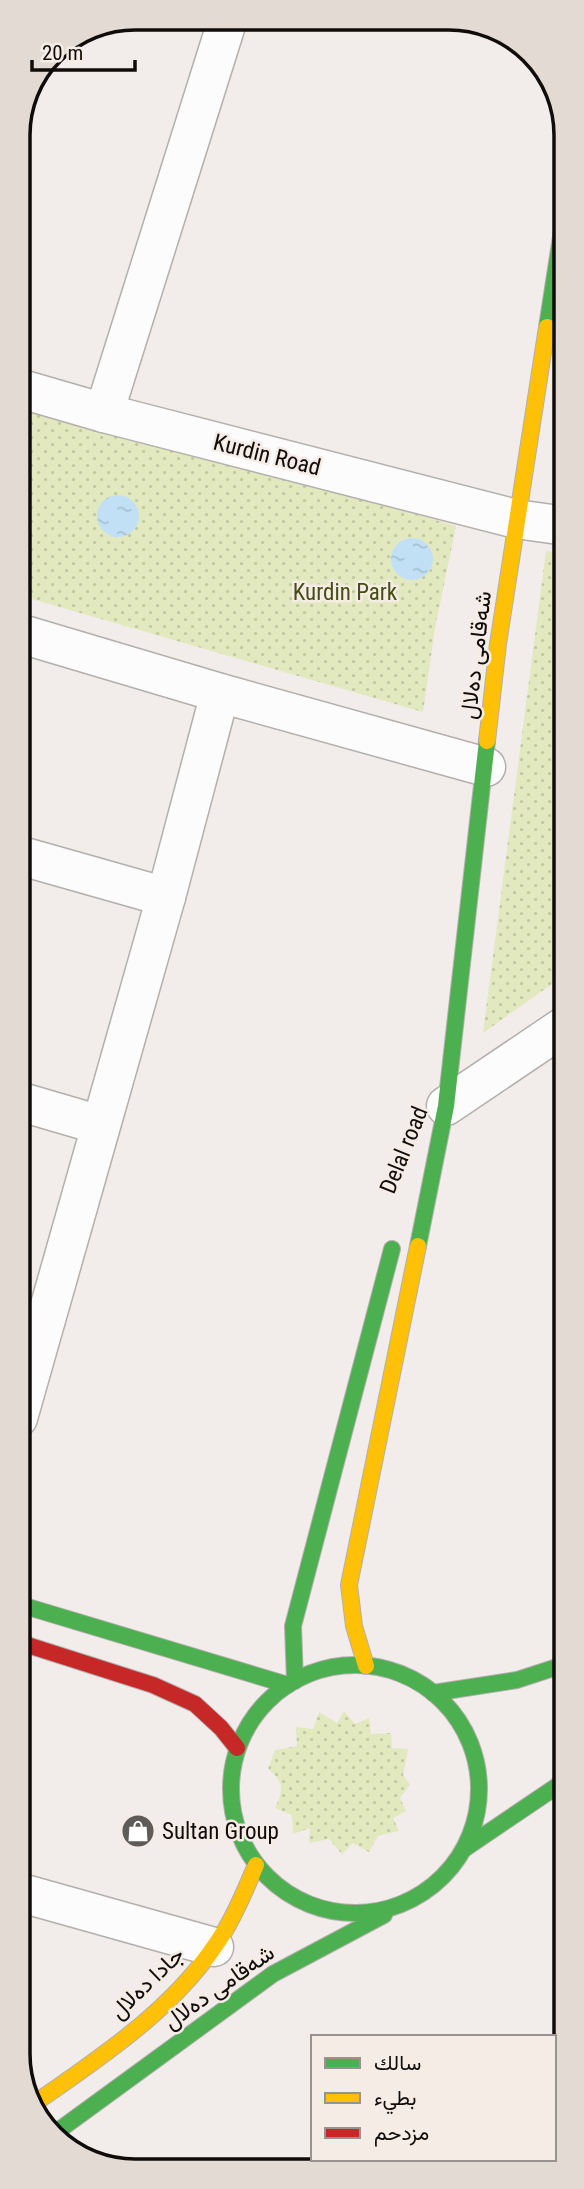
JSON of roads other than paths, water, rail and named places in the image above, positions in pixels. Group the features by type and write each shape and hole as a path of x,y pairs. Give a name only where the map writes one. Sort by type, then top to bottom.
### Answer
{"main road":[{"name":"شەقامی دەلال","path":"446,1106 498,644 554,280"},
{"name":"Delal road","path":"413,1186 446,1106"},
{"name":"Delal road","path":"366,1666 350,1613 349,1585 446,1106"},
{"path":"291,1683 295,1617 395,1238"},
{"path":"30,1607 291,1683"},
{"path":"30,1646 153,1685 195,1704 221,1728 237,1748"},
{"path":"342,1666 366,1666 401,1674 433,1693 448,1707 471,1744 477,1765 478,1808 464,1849 446,1874 424,1893 400,1905 374,1912 347,1913 321,1909 296,1899 275,1885 256,1866 243,1844 234,1821 230,1797 237,1748 252,1719 274,1695 291,1683 317,1671 342,1666"},
{"path":"433,1693 517,1679 554,1668"},
{"path":"464,1849 554,1788"},
{"name":"جادا دەلال","path":"40,2099 100,2057 189,1979 224,1932 256,1866"},
{"name":"شەقامی دەلال","path":"60,2129 273,1974 424,1893"}],"street":[{"path":"104,413 224,30"},
{"name":"Kurdin Road","path":"30,391 516,519 554,524"},
{"path":"30,637 486,767"},
{"path":"30,1333 100,1125 166,897 220,693"},
{"path":"30,858 166,897"},
{"path":"446,1106 554,1033"},
{"path":"30,1105 100,1125"},
{"path":"30,1895 214,1947"}],"water":[{"path":"118,495 133,501 139,516 133,531 118,537 103,531 97,516 103,501"},
{"path":"412,538 427,544 433,559 427,574 412,580 397,574 391,559 397,544"}],"place":[{"name":"Sultan Group","path":"138,1831"}],"park label":[{"name":"Kurdin Park","path":"345,592"}]}
